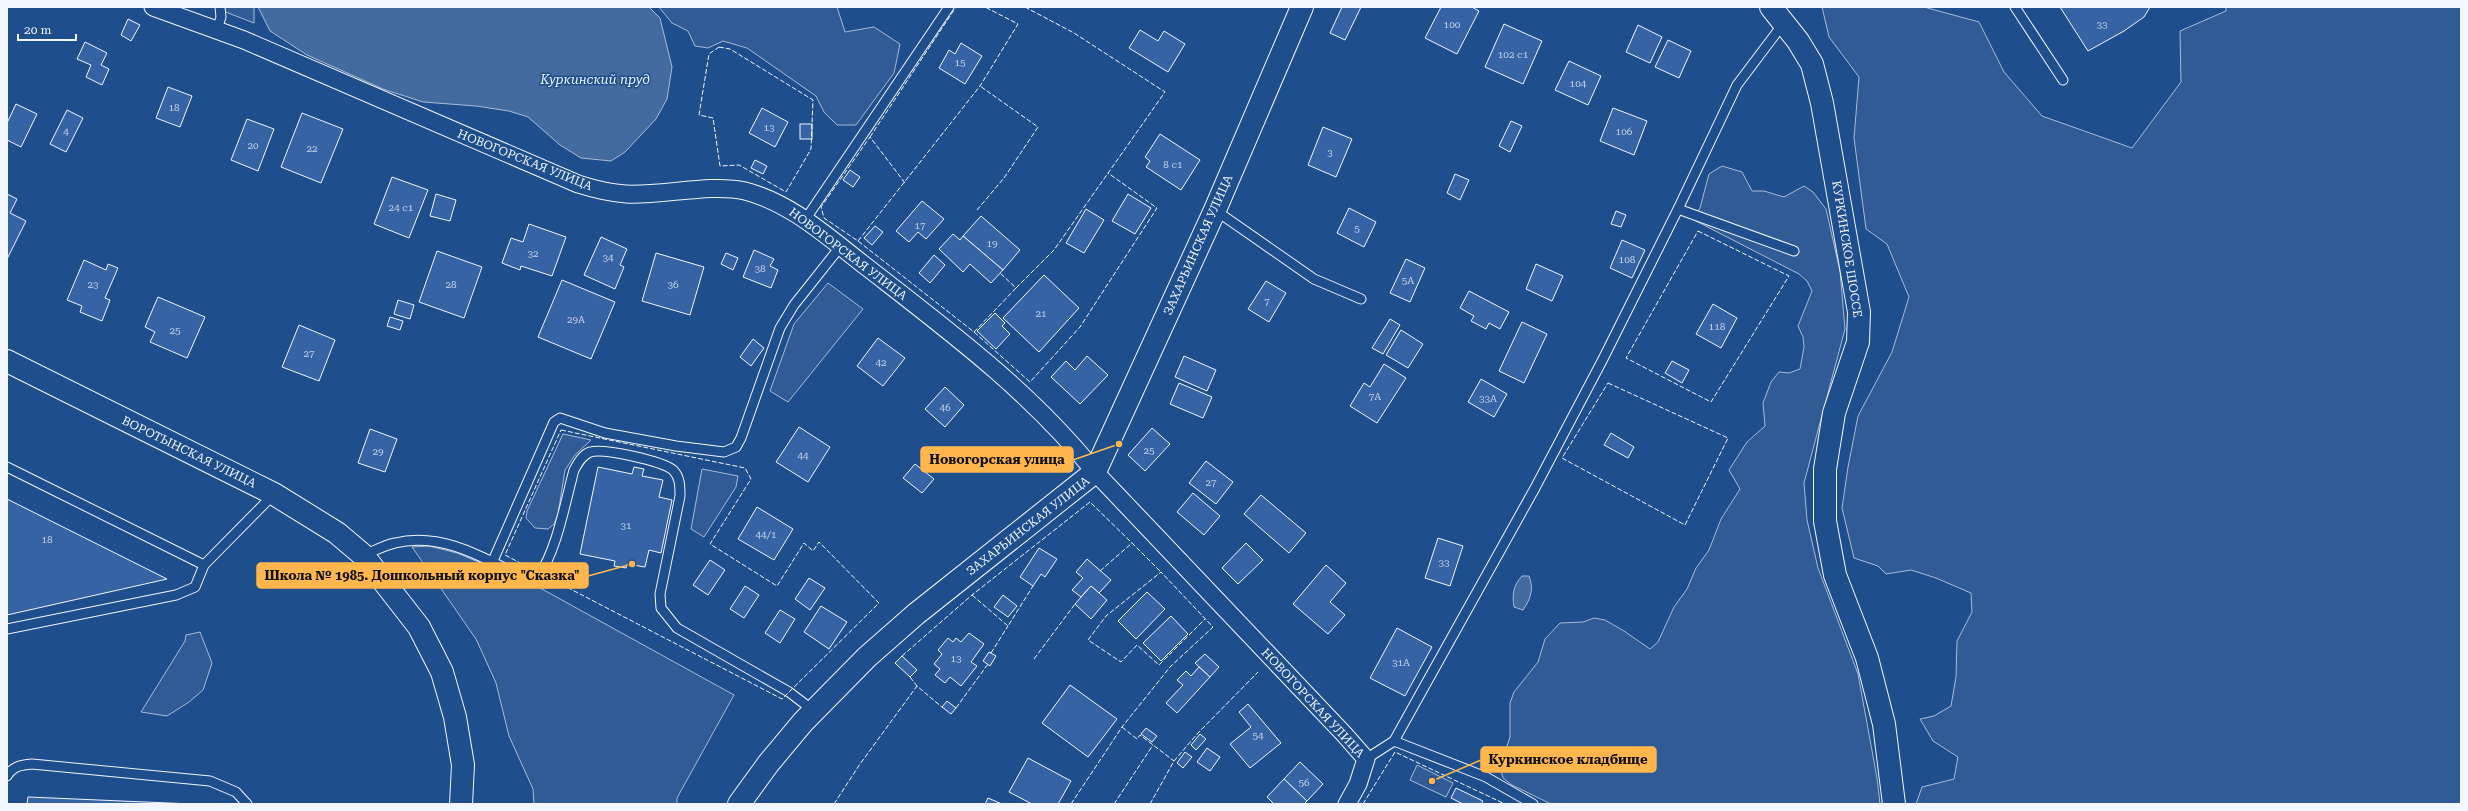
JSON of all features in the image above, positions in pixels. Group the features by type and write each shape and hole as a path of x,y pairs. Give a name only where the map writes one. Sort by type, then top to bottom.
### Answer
{"street":[{"name":"НОВОГОРСКАЯ УЛИЦА","path":"153,7 217,30 578,184 603,192 627,194 708,190 742,191 765,197 805,220 962,341 1006,379 1068,439 1095,472 1344,734 1366,759 1358,784 1347,804"},
{"name":"ЗАХАРЬИНСКАЯ УЛИЦА","path":"739,804 768,764 814,711 867,657 916,614 1095,472 1215,210 1302,7"},
{"name":"КУРКИНСКОЕ ШОССЕ","path":"1777,15 1798,40 1812,64 1820,95 1859,312 1858,342 1834,412 1824,469 1824,521 1835,575 1867,658 1884,724 1894,804"},
{"name":"ВОРОТЫНСКАЯ УЛИЦА","path":"7,361 274,494 337,533 363,555 419,627 442,672 454,717 463,765 461,804"}],"lane":[{"path":"217,30 221,17 220,7"},
{"path":"805,220 949,7"},
{"path":"2015,7 2063,80"},
{"path":"1366,759 1394,741 1535,488 1678,209 1737,85 1777,15"},
{"path":"1678,209 1794,250"},
{"path":"1215,210 1314,278 1361,299"},
{"path":"492,563 554,422 560,418 605,433 676,446 724,452 736,447 741,438 780,328 794,305 840,247"},
{"path":"363,555 396,543 428,539 452,545 526,579 537,576 549,556 574,470 580,459 590,452 601,451 662,463 674,471 680,481 680,496 660,594 661,608 678,628 789,692 814,711"},
{"path":"7,467 204,565"},
{"path":"7,629 176,595 195,587 204,565 274,494"},
{"path":"1394,741 1486,777 1533,804"},
{"path":"7,776 11,770 19,765 32,764 210,781 226,787 247,804"}],"shaded area":[{"path":"223,7 254,7 254,23 223,11"},
{"path":"659,7 837,7 845,32 874,27 900,44 894,73 856,125 837,125 824,112 816,96 747,48 723,41 708,48 695,46 688,31 672,23"},
{"path":"1822,7 1924,7 1979,22 2004,72 2042,116 2132,148 2181,82 2180,31 2226,11 2226,7 2461,7 2461,804 1916,804 1922,787 1954,779 1958,757 1933,741 1920,719 1934,716 1951,706 1956,677 1957,641 1972,612 1971,593 1936,578 1911,570 1886,574 1878,566 1854,558 1842,508 1858,416 1892,352 1909,297 1887,244 1866,229 1854,138 1859,77 1829,37"},
{"path":"1722,166 1742,172 1752,191 1764,191 1784,197 1804,186 1813,192 1826,209 1840,271 1845,329 1804,483 1807,520 1818,568 1858,674 1877,778 1880,804 1551,804 1512,785 1503,778 1500,767 1510,737 1510,703 1514,692 1538,662 1545,639 1560,623 1583,622 1594,618 1605,620 1650,649 1658,642 1674,607 1687,589 1696,568 1709,550 1721,519 1740,489 1729,470 1747,442 1765,426 1763,403 1771,382 1779,372 1789,373 1800,369 1804,347 1803,337 1798,326 1812,291 1807,281 1799,274 1692,219 1700,208 1709,174"},
{"path":"828,283 863,309 788,402 770,391 794,324"},
{"path":"563,434 591,440 575,455 565,470 558,514 554,524 548,529 535,528 526,518 527,511"},
{"path":"702,469 738,476 736,487 704,537 691,529"},
{"path":"429,546 457,553 542,589 734,695 677,798 677,804 534,804 533,789 509,736 496,683 476,639 412,547"},
{"path":"200,632 212,663 203,690 189,702 167,716 141,712 185,641 186,635"},
{"path":"1417,765 1453,783 1446,797 1410,780"}],"water":[{"name":"Куркинский пруд","path":"258,7 649,7 660,18 672,67 667,99 656,119 625,152 611,161 581,158 560,145 528,117 509,111 476,106 423,102 383,89 307,55 270,31"},
{"path":"1522,576 1529,576 1531,581 1530,597 1523,610 1514,607 1513,598 1515,587"}],"building":[{"path":"1342,7 1361,7 1345,40 1330,33"},
{"path":"1441,7 1472,7 1479,11 1457,54 1425,38"},
{"path":"2060,7 2150,7 2144,17 2124,31 2088,51"},
{"path":"128,19 140,25 131,41 121,35"},
{"path":"1504,24 1542,41 1523,84 1485,67"},
{"path":"1638,25 1662,37 1650,63 1626,52"},
{"path":"1140,30 1158,41 1164,31 1185,44 1168,72 1129,48"},
{"path":"1668,40 1691,51 1679,78 1655,67"},
{"path":"85,42 107,53 101,65 109,69 102,85 86,77 91,65 77,59"},
{"path":"961,43 982,56 965,84 939,68 949,50 955,54"},
{"path":"1569,61 1601,76 1588,105 1555,90"},
{"path":"168,87 192,96 180,127 156,118"},
{"path":"16,104 37,114 21,147 7,140 7,123"},
{"path":"762,108 788,122 775,147 749,133"},
{"path":"1613,108 1647,121 1634,155 1600,141"},
{"path":"67,110 83,118 66,152 50,144"},
{"path":"302,113 343,129 321,183 281,167"},
{"path":"247,119 274,129 258,171 231,160"},
{"path":"1511,121 1522,126 1510,152 1499,146"},
{"path":"800,124 812,124 812,139 800,139"},
{"path":"1323,127 1352,139 1336,177 1308,165"},
{"path":"1160,134 1200,160 1181,190 1146,167 1150,161 1145,157"},
{"path":"755,160 767,166 763,174 751,168"},
{"path":"850,170 860,177 853,187 843,180"},
{"path":"1455,174 1469,180 1460,200 1447,193"},
{"path":"392,177 428,190 409,238 374,224"},
{"path":"7,194 17,199 10,213 26,221 7,259"},
{"path":"436,194 456,200 450,221 430,216"},
{"path":"1128,194 1151,208 1135,234 1112,221"},
{"path":"922,201 944,219 926,239 918,232 909,242 896,231"},
{"path":"1349,208 1376,222 1364,247 1337,233"},
{"path":"1086,209 1104,220 1084,253 1066,243"},
{"path":"1616,211 1626,215 1621,227 1611,224"},
{"path":"981,216 1020,250 1003,270 963,236"},
{"path":"529,224 566,237 552,276 521,266 520,270 502,263 511,238 523,242"},
{"path":"875,226 883,232 872,245 864,238"},
{"path":"953,234 960,240 963,236 1003,270 991,283 970,264 963,272 939,249"},
{"path":"601,237 627,249 620,265 624,267 615,289 584,275"},
{"path":"1622,240 1645,250 1632,278 1610,268"},
{"path":"754,250 774,259 770,266 778,270 771,288 743,277"},
{"path":"437,251 482,267 464,318 419,302"},
{"path":"656,253 704,267 690,315 642,301"},
{"path":"726,253 738,258 733,270 721,264"},
{"path":"934,255 945,265 930,283 919,273"},
{"path":"1406,259 1425,268 1410,302 1390,293"},
{"path":"84,260 106,270 108,264 118,268 105,298 110,300 102,321 80,312 82,306 67,300"},
{"path":"1536,264 1563,276 1552,301 1526,289"},
{"path":"1044,275 1079,308 1039,352 1003,318"},
{"path":"562,280 615,302 591,359 538,337"},
{"path":"1266,281 1286,293 1269,322 1248,309"},
{"path":"1469,291 1509,312 1500,329 1489,323 1486,329 1471,321 1474,316 1460,308"},
{"path":"158,297 205,317 187,358 150,342 155,332 145,327"},
{"path":"398,300 414,305 410,319 394,314"},
{"path":"1713,304 1737,318 1721,348 1696,334"},
{"path":"995,313 1005,323 1002,326 1010,334 996,349 977,331"},
{"path":"390,317 403,321 400,330 387,326"},
{"path":"1390,319 1400,325 1383,354 1372,348"},
{"path":"1522,322 1547,334 1524,383 1499,371"},
{"path":"299,325 335,340 319,381 282,367"},
{"path":"1401,330 1423,344 1408,368 1386,355"},
{"path":"878,338 905,358 883,386 857,366"},
{"path":"753,339 764,348 751,366 740,357"},
{"path":"1087,356 1108,375 1080,404 1051,377 1066,361 1075,370"},
{"path":"1184,356 1216,370 1207,391 1175,377"},
{"path":"1672,361 1689,370 1682,383 1665,373"},
{"path":"1384,364 1406,378 1377,423 1350,406 1364,383 1370,387"},
{"path":"1481,379 1507,394 1494,417 1468,402"},
{"path":"1179,383 1212,397 1203,418 1170,404"},
{"path":"945,387 964,405 945,427 925,409"},
{"path":"799,427 830,447 808,482 776,462"},
{"path":"1152,428 1170,444 1145,471 1128,455"},
{"path":"370,429 397,439 385,472 358,463"},
{"path":"1611,433 1634,447 1628,458 1604,445"},
{"path":"1206,461 1233,482 1216,504 1189,483"},
{"path":"915,464 934,479 922,493 903,478"},
{"path":"598,467 632,474 634,467 644,469 642,476 663,480 659,497 672,500 661,553 649,550 645,567 627,564 626,568 614,566 615,561 580,554"},
{"path":"1193,493 1220,516 1204,535 1177,512"},
{"path":"1261,495 1306,533 1289,553 1244,514"},
{"path":"7,499 167,579 7,615"},
{"path":"757,507 793,529 774,560 738,539"},
{"path":"1438,538 1463,546 1450,586 1425,578"},
{"path":"1246,543 1263,560 1238,584 1222,568"},
{"path":"1039,548 1057,559 1045,577 1041,574 1033,586 1020,577"},
{"path":"1087,559 1111,580 1099,593 1091,586 1081,597 1072,590 1083,578 1076,572"},
{"path":"710,560 725,570 708,595 693,585"},
{"path":"1326,565 1346,583 1330,602 1345,615 1328,634 1293,604"},
{"path":"809,578 825,588 810,610 795,599"},
{"path":"745,586 759,595 744,618 730,609"},
{"path":"1091,586 1107,600 1091,619 1075,604"},
{"path":"1147,592 1165,609 1136,639 1118,621"},
{"path":"1003,595 1017,606 1008,617 994,607"},
{"path":"821,606 847,622 829,649 804,632"},
{"path":"780,610 795,619 780,643 765,633"},
{"path":"1171,616 1188,634 1161,661 1143,643"},
{"path":"1397,628 1432,647 1405,696 1370,678"},
{"path":"969,633 984,644 971,662 977,666 961,686 950,677 945,683 935,675 940,669 934,664 942,654 938,650 948,638 953,642 956,638 961,642"},
{"path":"989,652 996,656 990,666 983,661"},
{"path":"1205,654 1219,667 1210,677 1195,663"},
{"path":"902,656 917,670 910,677 895,663"},
{"path":"1199,667 1210,677 1177,713 1166,703 1183,685 1177,680 1186,671 1191,676"},
{"path":"1070,685 1117,719 1088,757 1042,723"},
{"path":"947,701 956,708 951,714 942,707"},
{"path":"1248,704 1281,743 1250,768 1230,744 1251,727 1239,712"},
{"path":"1146,728 1157,736 1152,742 1141,734"},
{"path":"1200,734 1206,739 1196,750 1191,745"},
{"path":"1207,748 1220,757 1210,771 1197,762"},
{"path":"1185,752 1192,757 1183,768 1177,763"},
{"path":"1028,758 1071,781 1058,804 1032,804 1009,792"},
{"path":"1300,762 1323,784 1307,801 1284,779"},
{"path":"1284,779 1307,801 1304,804 1274,804 1267,797"},
{"path":"1456,788 1483,801 1481,804 1463,804 1451,798"},
{"path":"28,797 192,804 27,804"},
{"path":"988,798 1002,804 985,804"}],"fence":[{"path":"870,137 956,7"},
{"path":"858,241 980,86 1018,24 985,7"},
{"path":"1016,288 1054,250 1165,92 1074,33 1025,7"},
{"path":"719,47 730,49 813,100 811,149 786,192 739,165 720,166 713,118 699,115 709,54 719,47"},
{"path":"977,210 1004,178 1038,127 980,86"},
{"path":"905,183 870,137 821,207 824,218 858,241 974,332 1016,288 1000,273"},
{"path":"974,332 1030,382 1080,327 1157,208 1108,173"},
{"path":"1698,231 1789,276 1711,402 1626,358 1698,231"},
{"path":"1608,383 1728,438 1685,525 1562,458 1608,383"},
{"path":"561,430 745,468 751,479 710,544 777,586 804,543 813,551 819,542 879,603 782,699 505,555 561,430"},
{"path":"902,656 972,595 1090,502 1132,543"},
{"path":"1100,571 1132,543 1161,572"},
{"path":"1071,804 1122,727 1170,667 1213,627 1161,572 1106,616 1088,640 1121,662 1137,645 1159,665 1205,619"},
{"path":"972,595 1008,626 1033,586"},
{"path":"1034,659 1075,604"},
{"path":"991,653 1008,626"},
{"path":"956,708 988,664"},
{"path":"1150,804 1174,761 1198,733 1258,672"},
{"path":"910,677 917,686"},
{"path":"834,804 860,764 917,686 943,708"},
{"path":"1122,727 1137,739 1140,735 1174,761"},
{"path":"1114,804 1153,745"},
{"path":"1363,804 1395,752 1505,804"}],"place":[{"name":"Новогорская улица","path":"1119,444"},
{"name":"Школа № 1985. Дошкольный корпус \"Сказка\"","path":"632,564"},
{"name":"Куркинское кладбище","path":"1432,781"}]}
